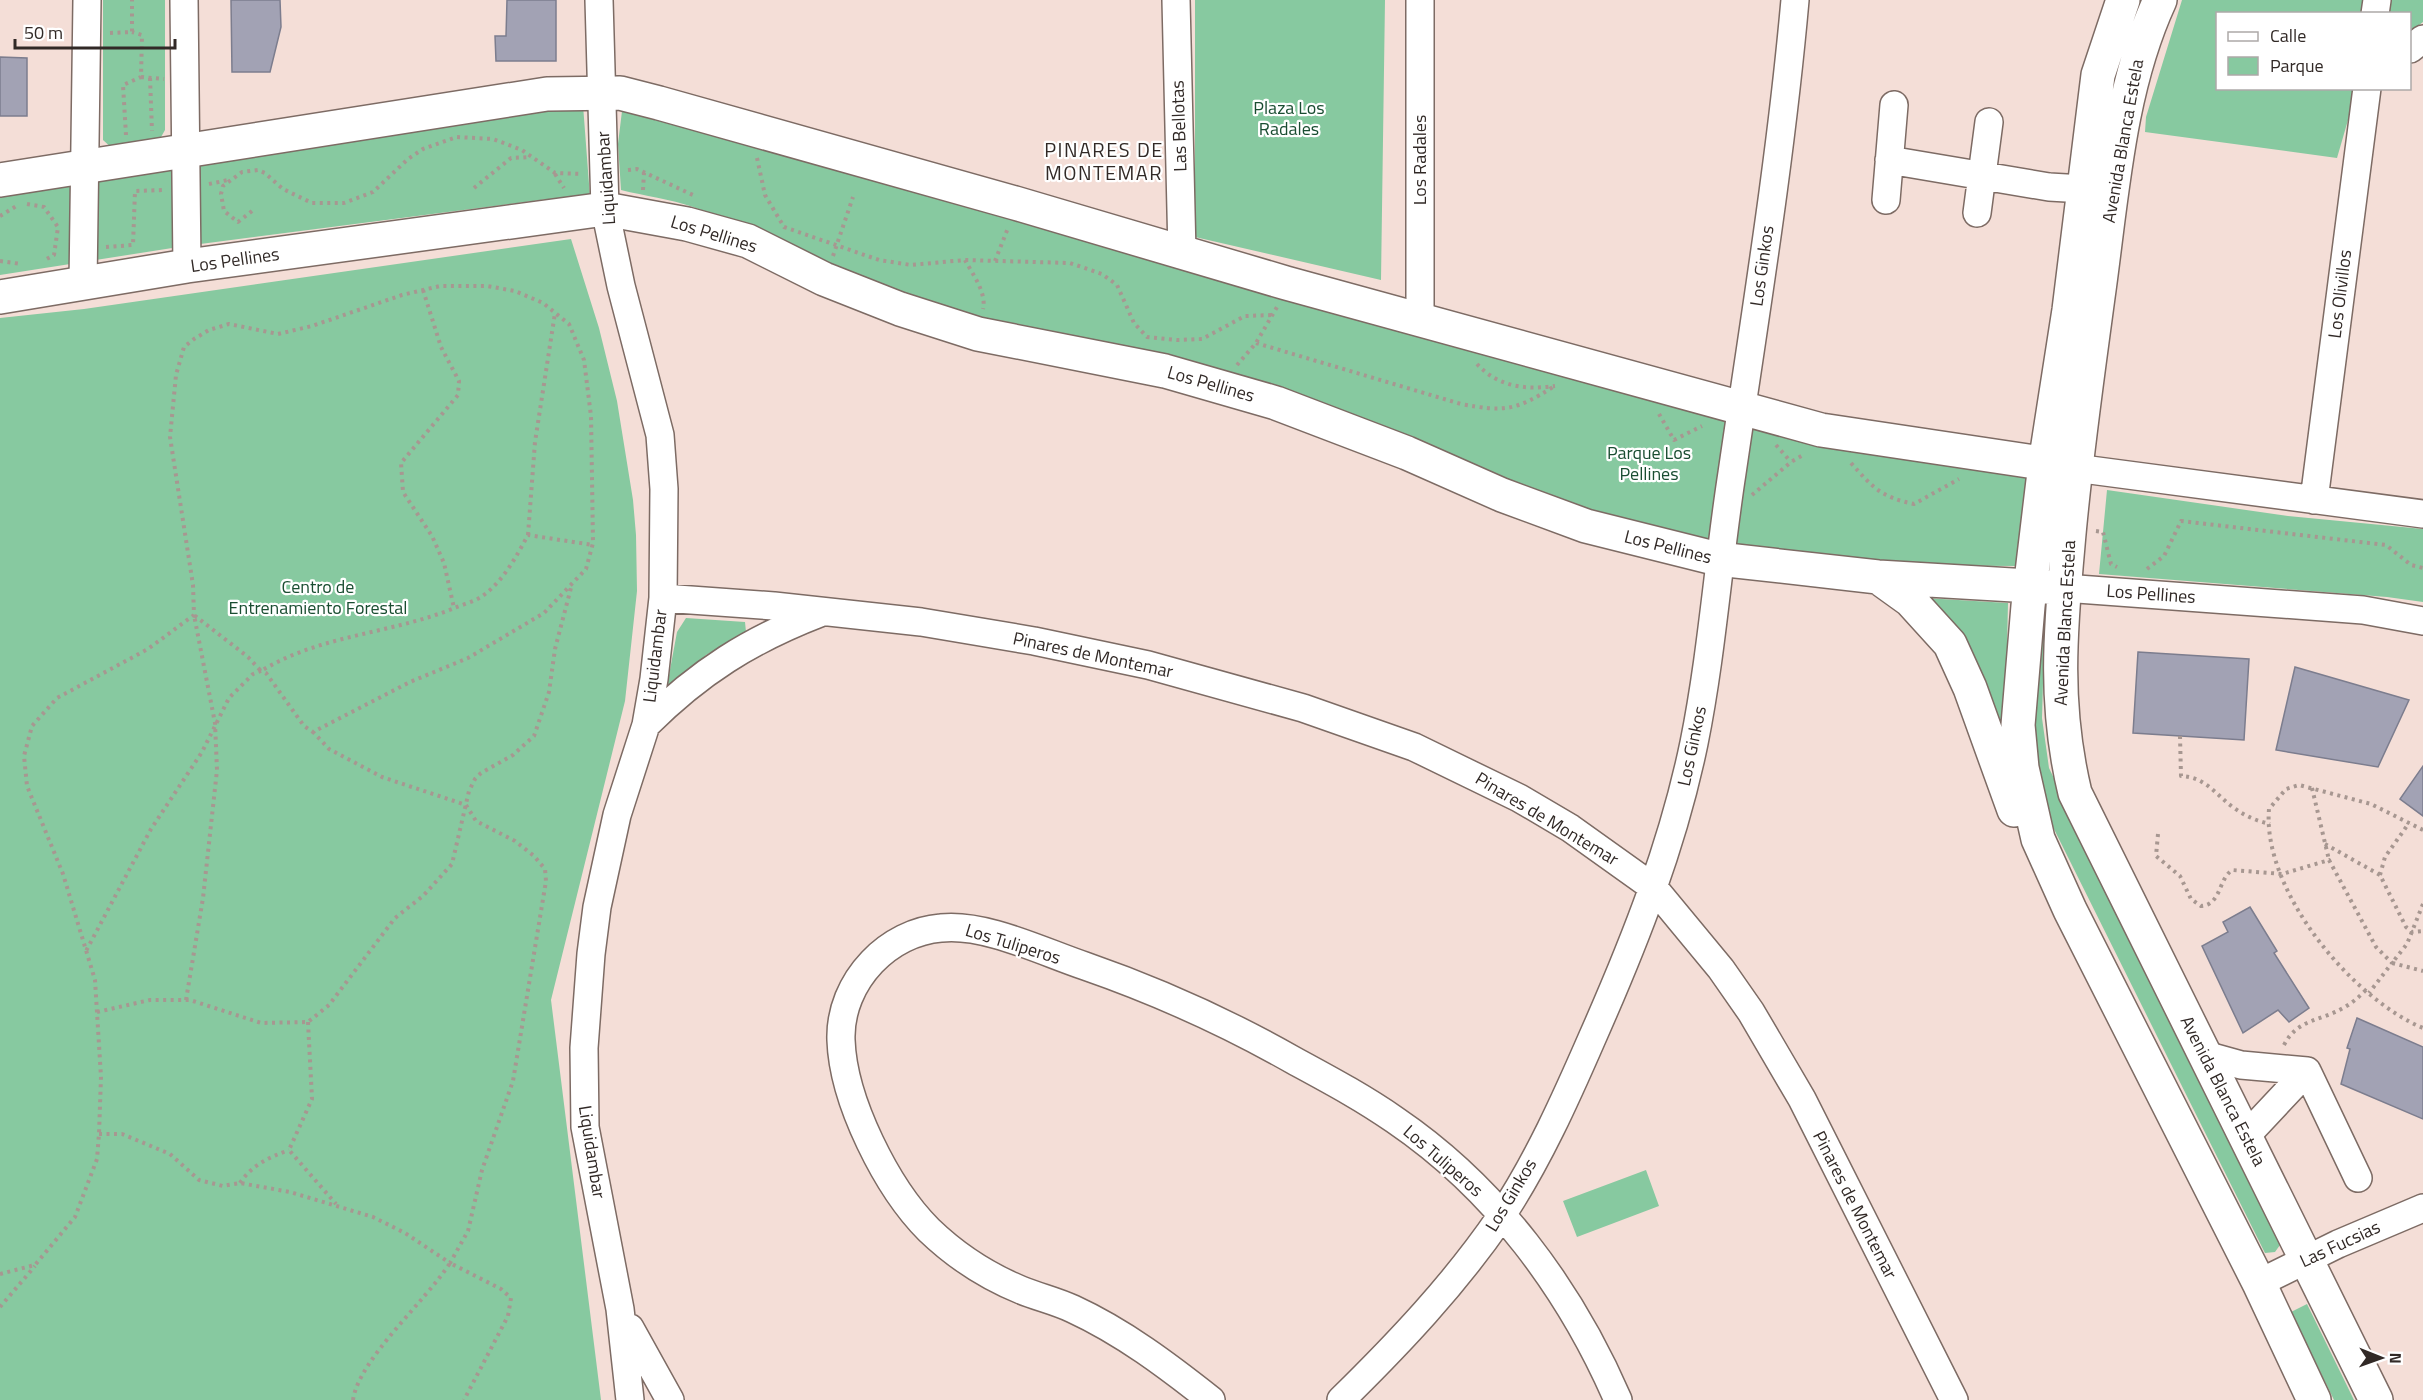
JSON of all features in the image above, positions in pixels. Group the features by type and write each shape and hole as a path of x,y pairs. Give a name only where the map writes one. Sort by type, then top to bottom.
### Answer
{"main road":[{"name":"Avenida Blanca Estela","path":"2123,0 2098,75 2084,189 2060,466 2069,529 2059,670 2061,720 2075,793 2376,1400"},
{"name":"Avenida Blanca Estela","path":"2160,0 2146,30 2132,77 2110,212 2060,466 2030,586 2018,725 2022,768 2038,839 2046,858 2259,1283 2314,1400"},
{"path":"0,180 548,94 620,93 1016,203 1286,283 1821,430 2060,466"},
{"name":"Los Pellines","path":"0,297 187,266 605,209 642,214 722,233 748,242 825,279 900,309 978,334 1101,357 1220,386 1320,418 1502,495 1586,526 1719,559 1878,577 2064,588"},
{"path":"1878,577 1910,600 1950,644 1970,688 2018,822 2046,858"}],"street":[{"path":"83,284 87,0"},
{"path":"184,0 187,266"},
{"name":"Liquidambar","path":"599,0 602,175 605,209 621,286 660,435 664,489 663,598 646,725 617,815 597,907 588,977 584,1048 585,1127 620,1309 630,1400"},
{"name":"Las Bellotas","path":"1176,0 1182,253"},
{"name":"Los Radales","path":"1420,0 1420,320"},
{"name":"Los Ginkos","path":"1341,1400 1417,1324 1459,1275 1502,1215 1561,1111 1626,961 1654,888 1693,746 1711,643 1719,559 1774,185 1795,0"},
{"name":"Los Olivillos","path":"2314,500 2367,90"},
{"path":"1886,200 1894,105"},
{"path":"1977,213 1989,122"},
{"path":"1889,160 1982,176 2084,189"},
{"path":"2060,466 2423,514"},
{"name":"Los Pellines","path":"2064,588 2363,610 2423,621"},
{"name":"Pinares de Montemar","path":"663,598 824,611 932,624 1137,663 1359,726 1467,771 1570,828 1654,888 1721,969 1779,1057 1954,1400"},
{"name":"Pinares de Montemar","path":"646,725 670,701 717,664 774,630 824,611"},
{"name":"Los Tuliperos","path":"1211,1400 1166,1364 1073,1309 1019,1289 968,1262 929,1230 897,1192 873,1148 852,1094 841,1039 847,1003 854,986 864,970 890,946 923,931 941,928 973,929 1128,981 1235,1028 1358,1095 1396,1120 1467,1179 1502,1215 1556,1286 1583,1330 1618,1400"},
{"path":"2205,1055 2241,1065 2307,1071"},
{"path":"2247,1136 2307,1071"},
{"path":"2307,1071 2358,1178"},
{"name":"Las Fucsias","path":"2259,1283 2423,1208"},
{"name":"Liquidambar","path":"620,1309 654,1376 670,1400"}],"path":[{"path":"132,0 132,32"},
{"path":"86,35 132,32 142,35 141,77 123,85 126,142"},
{"path":"150,78 152,135"},
{"path":"754,130 757,163 765,195 784,227 836,247 879,260 911,265 965,260 1070,263 1102,274 1117,285 1134,323 1147,337 1177,340 1202,339 1245,316 1274,315"},
{"path":"252,212 238,222 224,211 221,194 234,175 249,170 265,173 297,198 328,205 359,199 373,192 408,159 423,149 448,139 475,136 493,139 532,157 555,173 602,175"},
{"path":"474,188 511,158 532,157"},
{"path":"85,249 133,245 135,191 185,188"},
{"path":"825,279 853,197"},
{"path":"0,216 21,203 44,207 58,227 54,255 37,265"},
{"path":"995,261 1016,203"},
{"path":"965,260 984,303 978,334"},
{"path":"0,261 27,264"},
{"path":"1220,386 1256,343 1274,315 1286,283"},
{"path":"186,1000 202,898 217,770 215,723 194,615 193,585 170,437 176,375 184,347 209,330 229,324 278,334 440,286 487,286 515,291 543,303 569,324 584,360 591,416 593,544 585,569 544,613 468,658 410,682 313,732"},
{"path":"423,290 441,347 459,381 458,395 401,463 403,492 432,536 444,563 454,608"},
{"path":"86,951 151,829 202,752 229,698 248,678 283,657 318,644 425,620 481,597 512,565 528,535 535,442 555,312"},
{"path":"1256,343 1461,404 1488,409 1509,409 1529,402 1553,387"},
{"path":"1725,520 1791,462 1808,453"},
{"path":"1849,459 1874,489 1891,499 1914,504 1939,493 1953,480 1964,479"},
{"path":"2146,570 2164,556 2181,520 2386,545 2411,565 2423,568"},
{"path":"2069,529 2103,532 2111,564 2120,568"},
{"path":"528,535 593,544"},
{"path":"97,1012 150,1000 186,1000 261,1023 308,1022 329,1005 395,918 423,896 452,864 469,791 481,773 513,755 534,736 549,692 555,649 572,583"},
{"path":"194,615 266,673 304,726 329,749 382,777 465,805 476,821 515,841 534,856 545,869 546,881 513,1081 482,1170 468,1231 437,1284 370,1361 356,1384 353,1400"},
{"path":"0,1307 75,1217 97,1159 99,1134 101,1077 95,980 63,874 27,786 24,756 32,726 57,698 148,649 194,615"},
{"path":"2180,735 2181,776 2209,784 2235,809 2255,820 2270,824"},
{"path":"2423,830 2371,804 2299,785 2286,789 2272,803 2268,814 2282,874 2304,919 2325,950 2349,977 2367,992 2423,1028"},
{"path":"2312,788 2329,860 2376,947 2392,963 2423,971"},
{"path":"2380,875 2385,857 2409,823"},
{"path":"2158,834 2156,856 2176,871 2191,899 2201,906 2208,905 2215,899 2224,878 2232,870 2282,874 2329,860"},
{"path":"2325,844 2380,875 2406,927 2412,932 2423,931"},
{"path":"2280,1067 2284,1045 2294,1030 2311,1019 2343,1008 2367,992 2404,949 2423,904"},
{"path":"240,1183 249,1170 262,1161 289,1150 312,1099 308,1022"},
{"path":"99,1134 122,1134 170,1154 199,1180 223,1186 240,1183 290,1192 337,1204 374,1218 405,1233 450,1263 501,1288 511,1298 508,1316 464,1400"},
{"path":"289,1150 337,1204"},
{"path":"0,1274 35,1265"}],"green space":[{"path":"103,0 165,0 165,130 156,146 114,150 103,140"},
{"name":"Plaza Los Radales","path":"1195,0 1385,0 1381,280 1195,237"},
{"path":"2182,0 2423,0 2423,22 2411,31 2411,12 2216,12 2216,90 2357,90 2337,158 2145,132 2146,117"},
{"path":"583,105 590,197 548,199 185,246 0,275 0,192"},
{"name":"Parque Los Pellines","path":"622,111 1174,262 2033,472 2018,566 1837,565 1633,527 905,296 720,217 675,202 621,190 618,144"},
{"name":"Centro de Entrenamiento Forestal","path":"571,239 599,328 617,401 633,500 636,535 637,591 625,701 551,1000 601,1400 0,1400 0,318 84,309"},
{"path":"2107,490 2288,516 2423,529 2423,602 2387,597 2099,574"},
{"path":"1925,598 2008,603 2005,736"},
{"path":"2045,613 2042,718 2049,768 2280,1245 2275,1252 2265,1253 2045,811 2028,728 2037,615"},
{"path":"686,618 745,622 746,632 706,655 675,688 667,686 677,632"},
{"path":"1646,1170 1659,1206 1577,1237 1563,1201"},
{"path":"2307,1304 2354,1400 2334,1400 2291,1312"}],"building":[{"path":"231,0 280,0 281,27 270,72 232,72"},
{"path":"507,0 556,0 556,61 496,61 495,36 506,36"},
{"path":"0,57 27,58 27,116 0,116"},
{"path":"2138,652 2249,659 2244,740 2133,733"},
{"path":"2295,667 2409,700 2378,767 2276,750"},
{"path":"2423,766 2423,816 2400,799"},
{"path":"2250,907 2277,951 2274,953 2309,1008 2289,1022 2278,1010 2243,1033 2202,946 2228,932 2223,922"},
{"path":"2357,1018 2423,1047 2423,1119 2341,1084 2350,1049 2347,1048"}],"district":[{"name":"PINARES DE MONTEMAR","path":"1104,162"}]}
